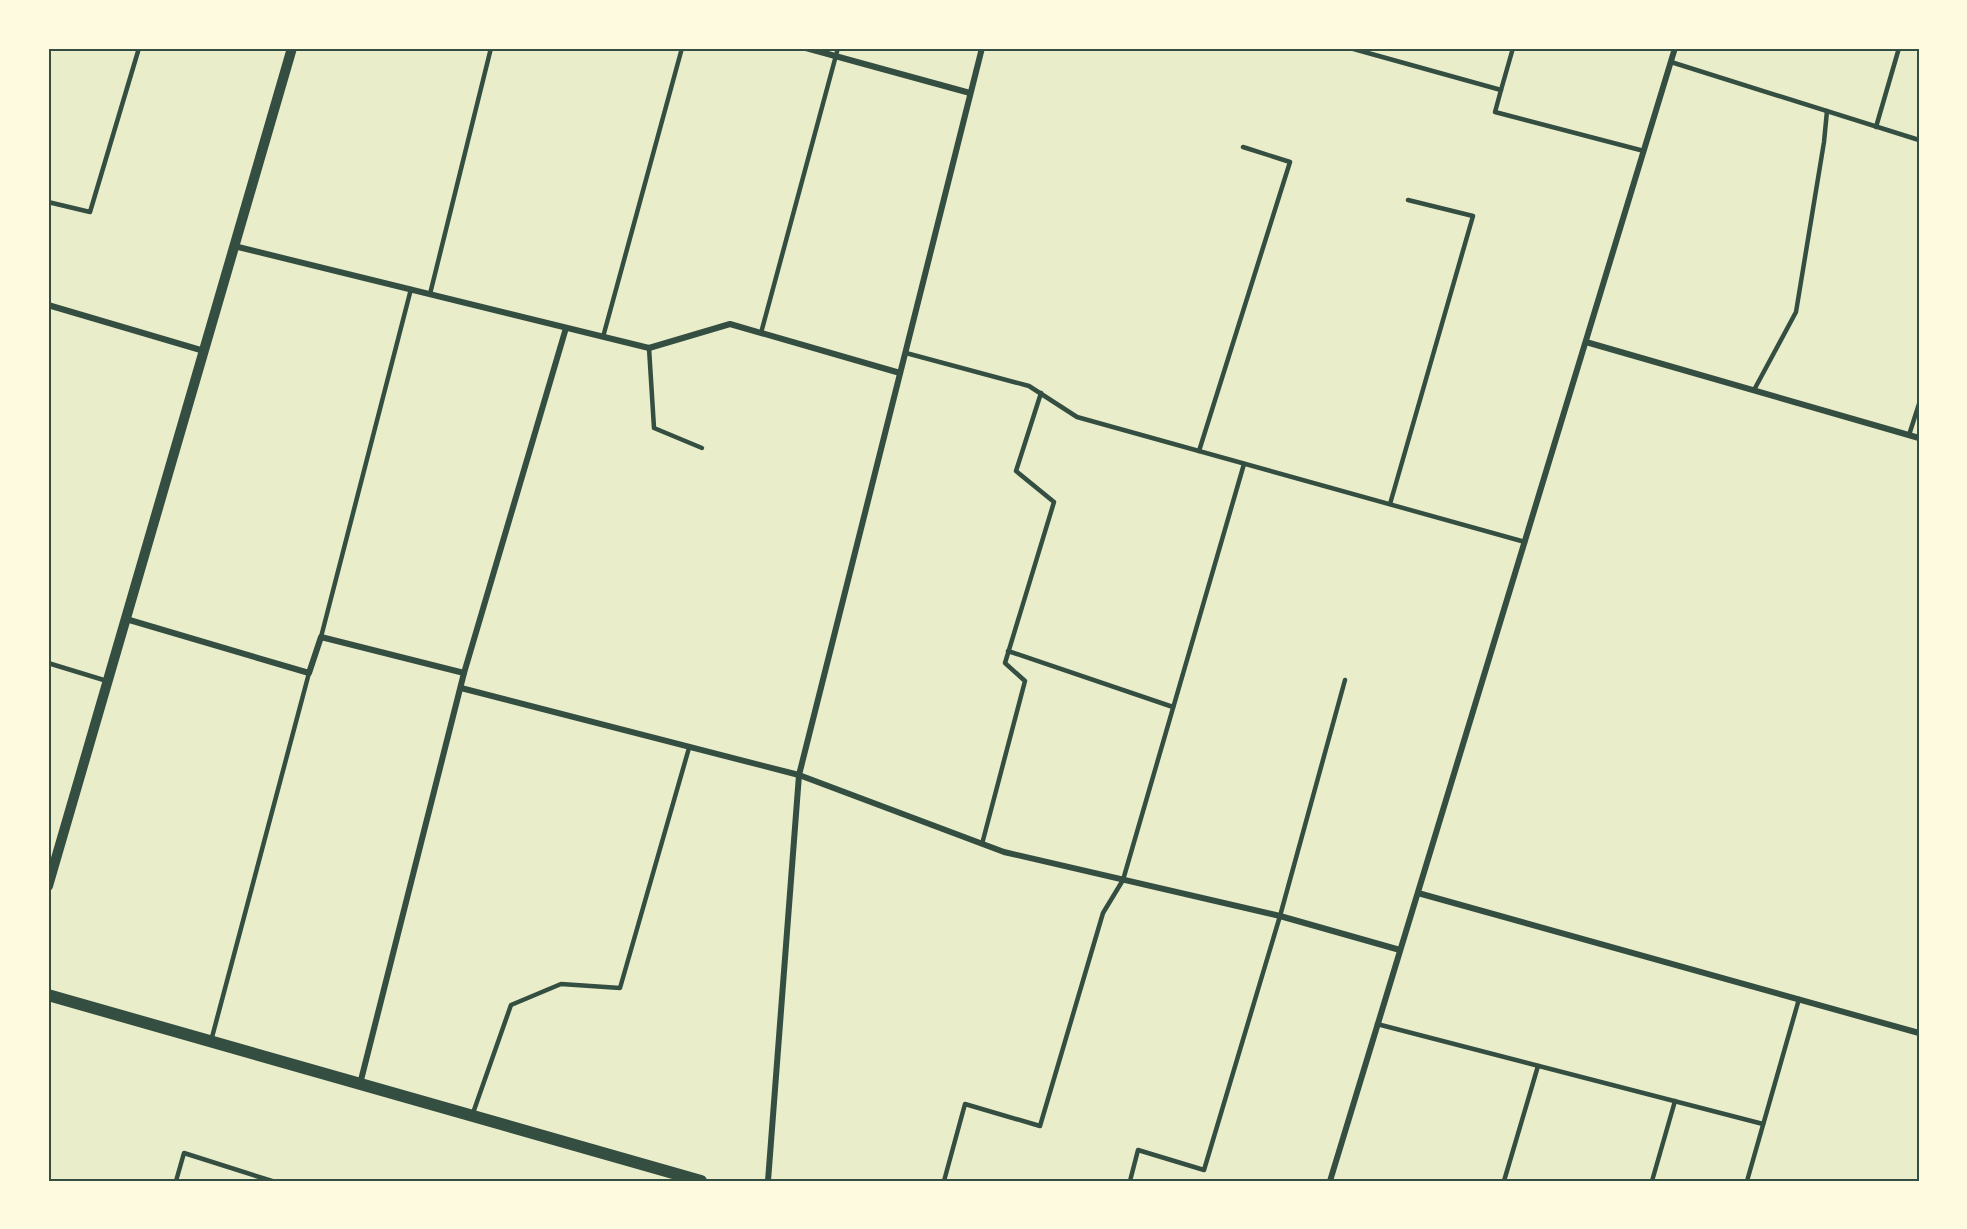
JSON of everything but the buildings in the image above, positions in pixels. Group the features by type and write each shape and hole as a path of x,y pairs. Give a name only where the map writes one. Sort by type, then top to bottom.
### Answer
{"main road":[{"path":"48,995 701,1181"}],"street":[{"path":"48,886 292,48"},
{"path":"806,48 970,93"},
{"path":"768,1181 799,776 982,48"},
{"path":"1330,1181 1675,48"},
{"path":"234,246 649,348 730,324 900,373"},
{"path":"48,305 204,351"},
{"path":"360,1084 464,673 566,328"},
{"path":"1586,342 1919,438"},
{"path":"126,619 309,673 321,637 464,673"},
{"path":"461,688 799,776 1004,852 1280,916 1400,950"},
{"path":"1418,892 1919,1033"}],"lane":[{"path":"48,202 90,212 139,48"},
{"path":"430,294 491,48"},
{"path":"603,337 682,48"},
{"path":"761,333 838,48"},
{"path":"1350,48 1501,90"},
{"path":"1513,48 1495,112 1644,151"},
{"path":"1876,127 1899,48"},
{"path":"1671,62 1919,140"},
{"path":"1754,390 1796,312 1827,111"},
{"path":"1199,451 1290,162 1243,147"},
{"path":"1390,504 1473,216 1408,200"},
{"path":"321,637 411,289"},
{"path":"649,348 654,428 702,448"},
{"path":"906,352 1029,386 1077,417 1525,542"},
{"path":"982,844 1024,681 1005,663 1054,501 1016,471 1041,393"},
{"path":"1909,435 1919,404"},
{"path":"944,1181 965,1104 1040,1126 1103,914 1123,880 1244,464"},
{"path":"1008,651 1173,707"},
{"path":"48,663 107,681"},
{"path":"211,1041 309,673"},
{"path":"1130,1181 1138,1150 1204,1170 1280,916 1345,681"},
{"path":"472,1116 511,1005 561,984 620,988 689,748"},
{"path":"1747,1181 1798,999"},
{"path":"1377,1024 1763,1124"},
{"path":"1504,1181 1538,1066"},
{"path":"1652,1181 1675,1101"},
{"path":"176,1181 184,1153 272,1181"}]}
